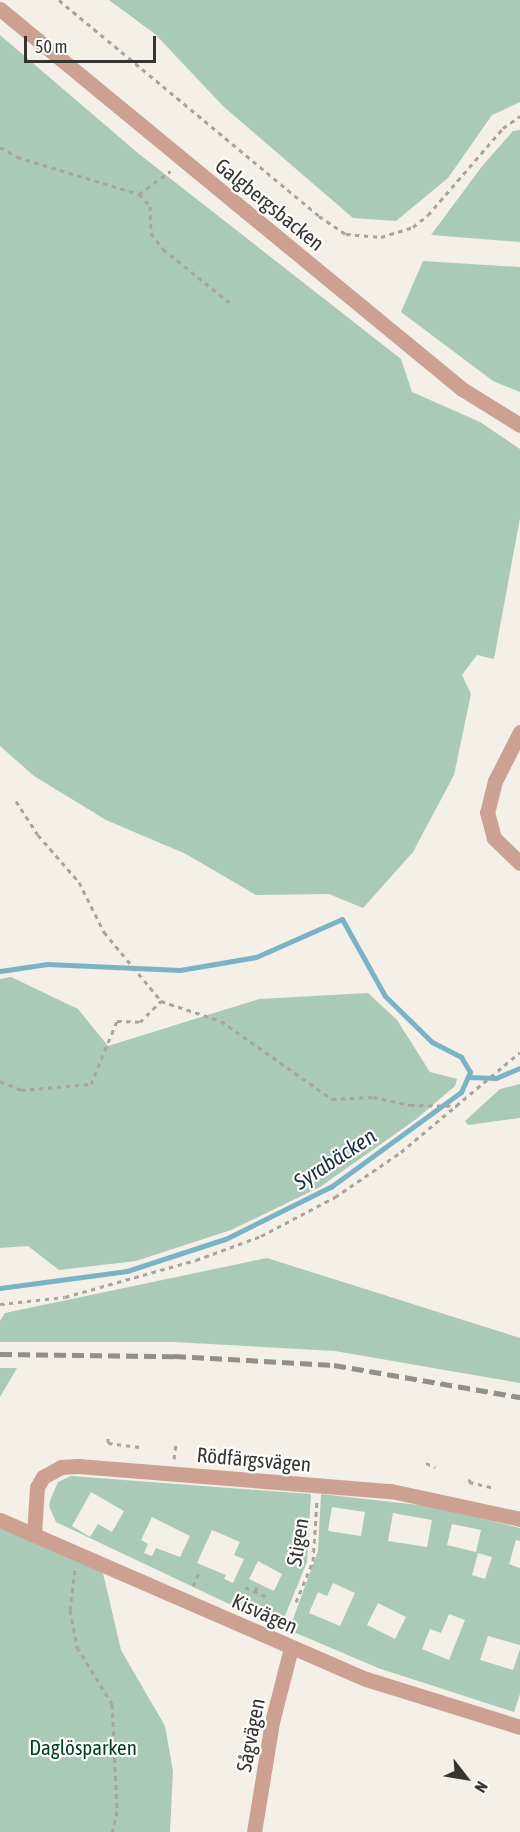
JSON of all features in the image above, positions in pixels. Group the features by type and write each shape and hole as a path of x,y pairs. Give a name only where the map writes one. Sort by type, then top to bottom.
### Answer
{"street":[{"name":"Galgbergsbacken","path":"0,9 462,389 520,425"},
{"path":"520,732 495,781 487,812 496,840 520,863"},
{"name":"Rödfärgsvägen","path":"34,1534 37,1486 46,1474 61,1467 318,1485 420,1495 520,1519"},
{"name":"Kisvägen","path":"0,1521 380,1685 520,1727"},
{"name":"Sågvägen","path":"254,1832 272,1722 291,1648"}],"path":[{"path":"59,0 319,216 346,234 381,237 413,227 428,215 503,128 520,116"},
{"path":"0,147 17,157 139,194 150,206 151,233 163,249 229,302"},
{"path":"139,194 185,161"},
{"path":"16,801 38,835 79,882 104,932 161,1001 221,1021 332,1099 373,1097 410,1105 458,1106"},
{"path":"0,1081 21,1090 91,1083 117,1021 140,1022 161,1001"},
{"path":"0,1304 65,1297 196,1260 261,1236 335,1197 401,1152 520,1052"},
{"path":"108,1438 108,1443 142,1447"},
{"path":"211,1451 230,1454 231,1447"},
{"path":"426,1462 435,1467"},
{"path":"470,1479 470,1482 494,1488"},
{"name":"Stigen","path":"296,1602 314,1561 318,1485"},
{"path":"77,1553 70,1610 77,1647 112,1704 117,1811 112,1832"},
{"path":"255,1591 259,1584"},
{"path":"245,1587 266,1597"}],"green space":[{"path":"109,0 520,0 520,102 492,115 448,178 396,221 353,218 223,106 155,34"},
{"path":"0,35 139,154 401,359 412,392 480,422 520,449 520,518 494,659 477,655 462,675 471,694 454,775 413,852 363,908 329,894 256,895 186,854 106,820 34,776 0,746"},
{"path":"520,130 520,242 431,235 483,165 513,131"},
{"path":"423,261 520,267 520,392 493,381 401,312"},
{"path":"11,977 78,1009 108,1046 259,999 368,993 397,1020 430,1072 457,1079 455,1086 415,1120 320,1187 231,1230 136,1261 59,1270 28,1246 0,1248 0,979"},
{"path":"520,1084 520,1118 468,1125 465,1121 500,1089"},
{"path":"267,1258 520,1338 520,1383 335,1351 174,1342 0,1342 0,1321 5,1313"},
{"path":"0,1368 17,1368 0,1397"},
{"path":"71,1476 311,1494 307,1562 280,1628 56,1522 49,1506 58,1482","holes":["91,1492 124,1511 112,1532 98,1524 90,1537 72,1526","152,1517 190,1536 180,1557 156,1548 152,1556 144,1553 148,1544 141,1540","212,1530 240,1542 234,1555 244,1559 233,1583 224,1579 226,1575 197,1563","258,1561 282,1574 274,1591 249,1579"]},
{"path":"321,1494 437,1507 520,1528 520,1541 516,1540 509,1564 520,1568 520,1645 488,1636 480,1660 513,1670 520,1649 520,1694 514,1712 378,1668 289,1630 318,1551","holes":["332,1507 365,1512 361,1536 328,1531","393,1513 432,1520 427,1547 388,1541","452,1524 481,1530 476,1552 447,1545","478,1553 492,1557 485,1579 472,1575","333,1583 355,1593 340,1626 309,1613 318,1592 327,1596","378,1603 406,1617 395,1639 367,1625","449,1614 465,1620 449,1660 422,1649 430,1629 441,1633"]},
{"name":"Daglösparken","path":"0,1528 99,1556 121,1650 165,1726 173,1771 170,1832 0,1832"}],"waterway":[{"name":"Syrabäcken","path":"0,971 47,964 180,970 256,957 342,919 385,996 432,1042 461,1057 470,1072 461,1092 332,1186 225,1239 127,1271 0,1288"},
{"path":"469,1077 496,1078 519,1068"}],"railway":[{"path":"0,1354 174,1356 334,1365 520,1397"}]}
